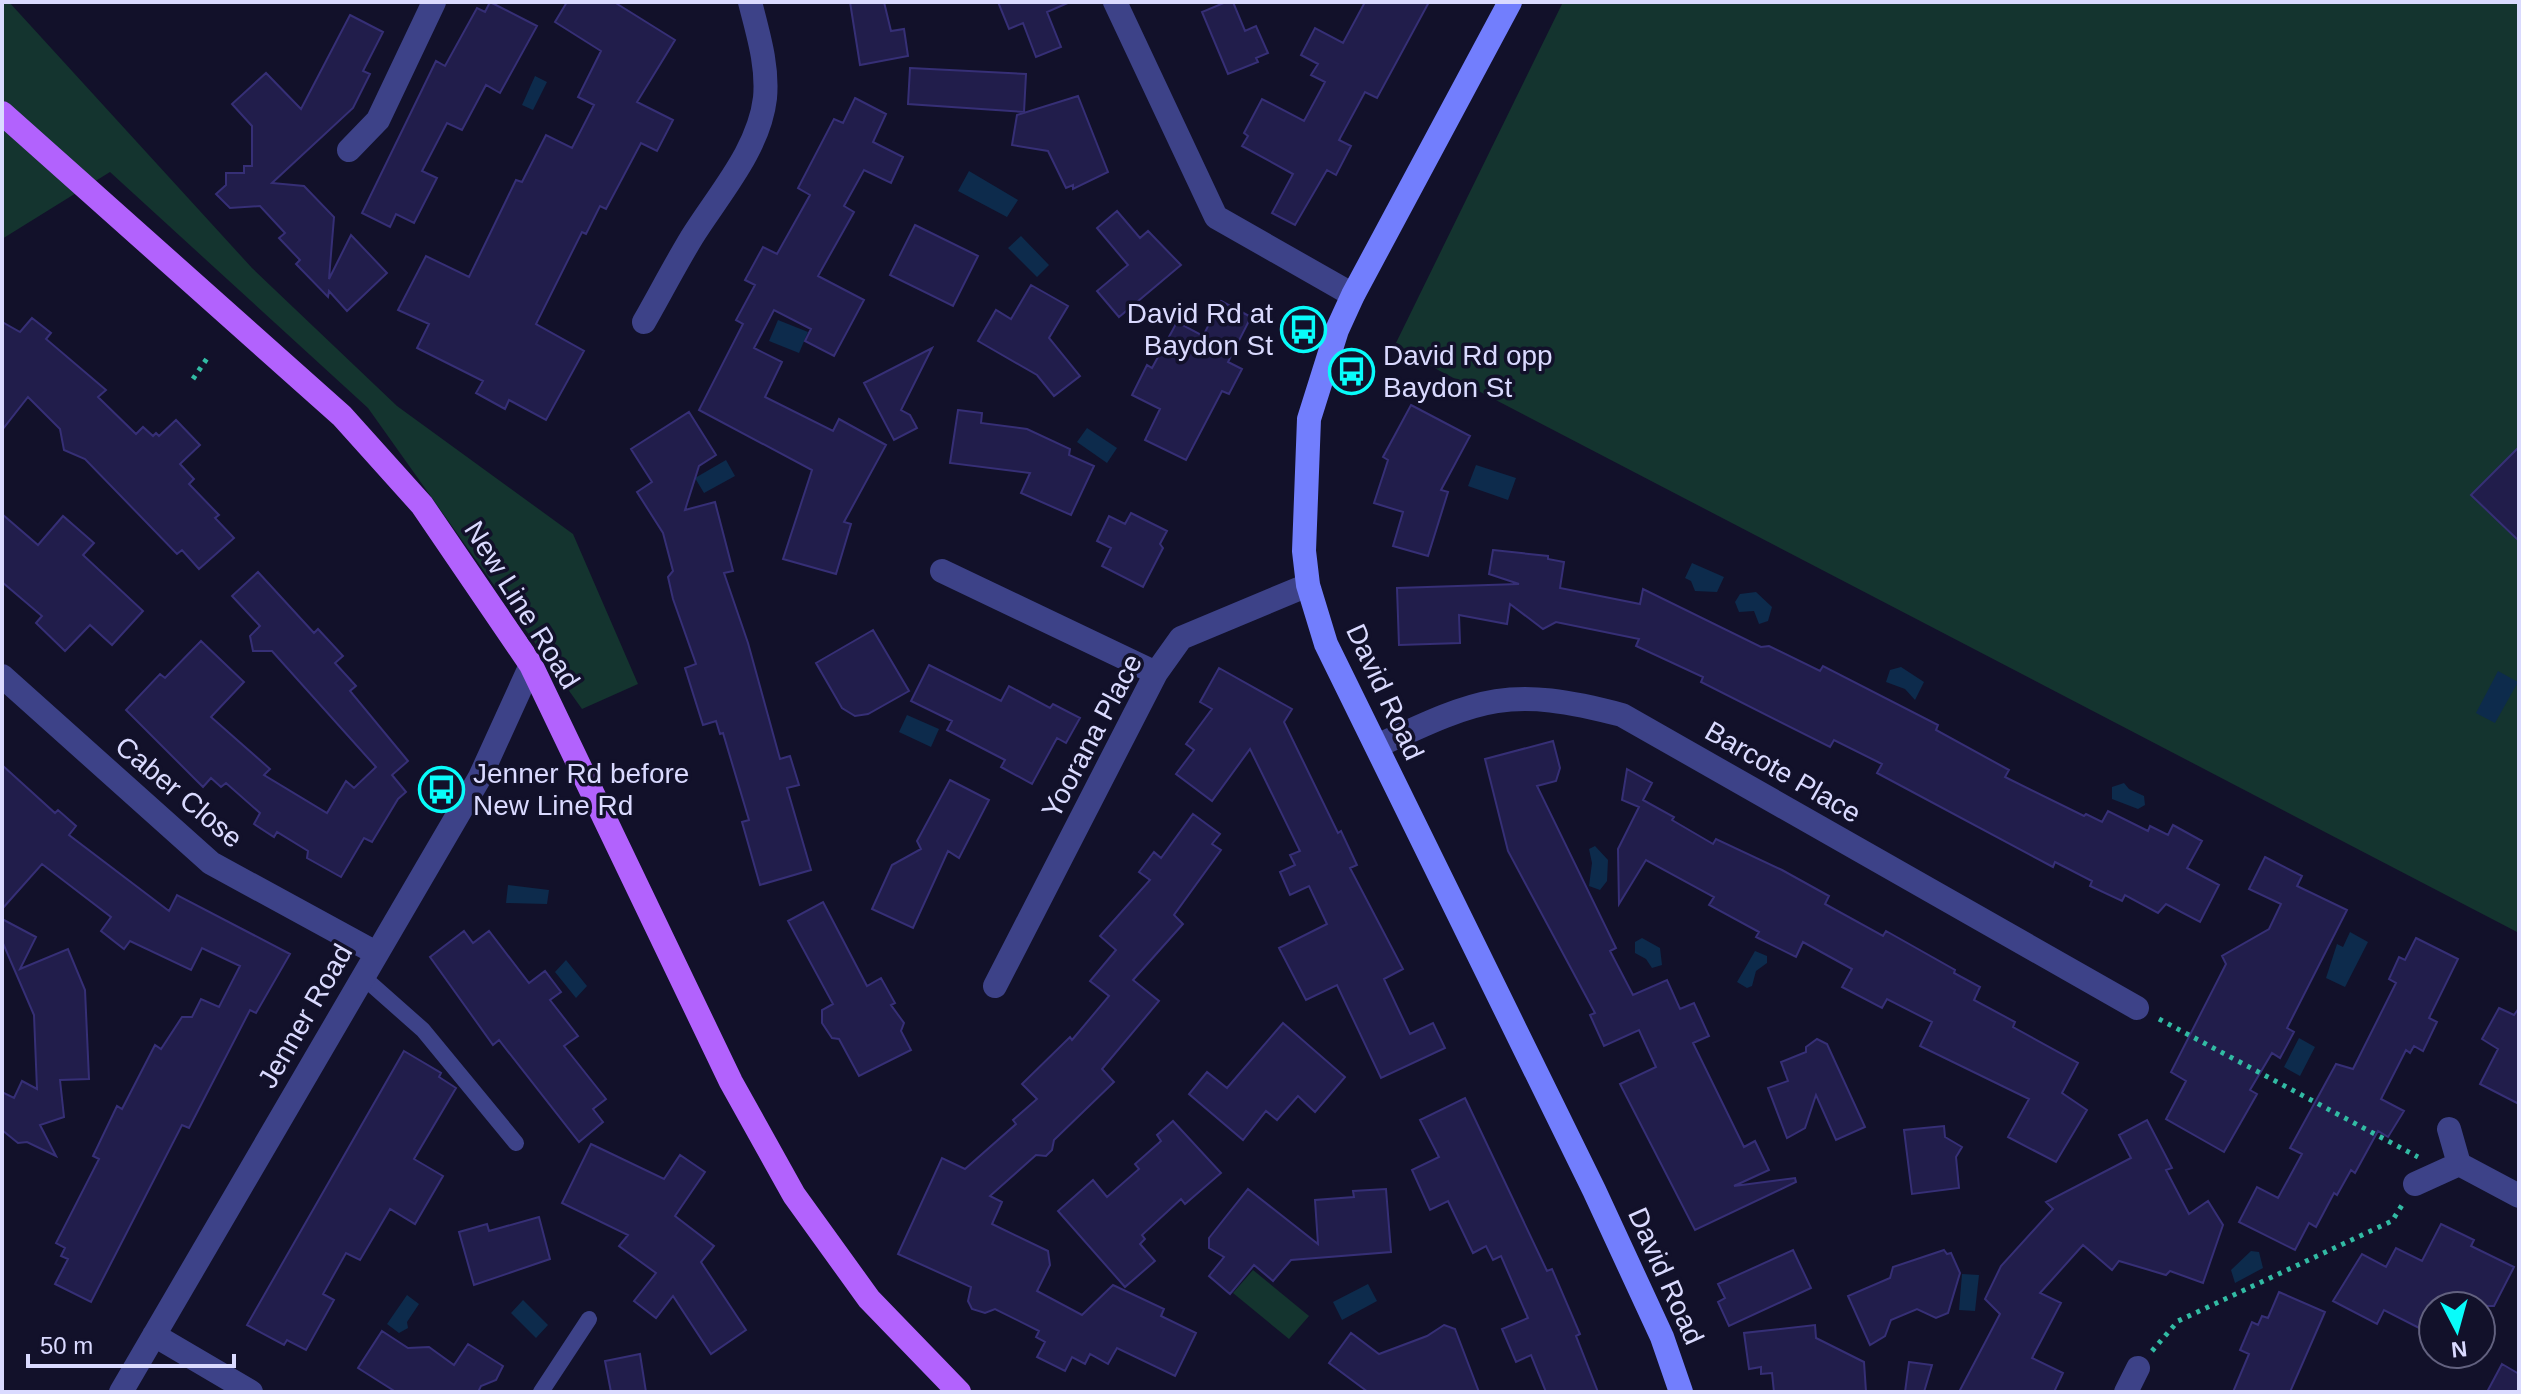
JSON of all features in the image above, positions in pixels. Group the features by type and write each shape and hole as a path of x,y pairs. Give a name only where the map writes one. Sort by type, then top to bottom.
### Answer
{"main road":[{"name":"New Line Road","path":"2,113 342,416 422,505 531,665 731,1082 794,1195 869,1299 959,1392"}],"street":[{"path":"349,150 378,120 434,2"},
{"path":"644,322 689,243 747,153 757,128 765,100 765,64 750,2"},
{"path":"1115,2 1216,217 1353,295"},
{"name":"David Road","path":"1510,2 1353,295 1333,342 1309,419 1303,511 1308,585 1326,644 1594,1190 1662,1337 1681,1392"},
{"path":"942,571 1156,673"},
{"name":"Yoorana Place","path":"995,986 1156,673 1181,638 1308,585"},
{"name":"Jenner Road","path":"121,1392 480,777 531,665"},
{"name":"Caber Close","path":"2,676 211,863 376,953"},
{"name":"Barcote Place","path":"1377,746 1461,707 1506,698 1537,697 1622,715 2137,1008"},
{"path":"2449,1129 2452,1167"},
{"path":"2415,1184 2452,1167 2519,1196"},
{"path":"154,1335 251,1392"},
{"path":"2126,1392 2138,1368"}],"lane":[{"path":"362,976 423,1030 516,1143"},
{"path":"541,1392 589,1319"}],"path":[{"path":"193,379 208,357"},
{"path":"2137,1008 2452,1167"},
{"path":"2138,1368 2178,1321 2392,1221 2415,1184"}],"green space":[{"path":"2,2 9,2 252,268 397,406 573,534 638,684 582,709 368,408 110,172 2,239"},
{"path":"1563,2 2519,2 2519,933 1394,347"},
{"path":"1253,1270 1309,1316 1289,1339 1233,1293"}],"water":[{"path":"535,76 547,82 533,110 522,105"},
{"path":"969,171 1018,200 1007,217 958,191"},
{"path":"1021,236 1049,265 1037,277 1008,248"},
{"path":"778,320 808,332 799,353 769,341"},
{"path":"1087,428 1117,448 1107,463 1077,442"},
{"path":"726,460 735,476 704,493 695,478"},
{"path":"1476,465 1516,478 1508,500 1468,486"},
{"path":"1692,563 1724,577 1717,592 1695,591 1691,581 1685,578"},
{"path":"1756,592 1772,607 1768,621 1759,624 1754,611 1739,612 1735,602 1740,594"},
{"path":"1901,667 1924,682 1915,700 1905,689 1886,682 1890,670"},
{"path":"2498,671 2518,682 2495,723 2476,713"},
{"path":"907,715 939,729 931,747 899,732"},
{"path":"2124,783 2144,796 2145,805 2138,809 2112,799 2112,787"},
{"path":"1595,846 1608,860 1607,881 1600,890 1589,886 1592,863 1589,849"},
{"path":"508,885 549,890 547,904 506,903"},
{"path":"2350,932 2368,942 2345,987 2326,978 2337,944 2343,947"},
{"path":"1642,938 1660,948 1662,965 1652,968 1646,959 1635,953 1635,942"},
{"path":"1755,951 1767,956 1767,963 1756,971 1752,986 1747,988 1737,982"},
{"path":"566,960 587,986 576,998 555,972"},
{"path":"2299,1038 2315,1047 2300,1076 2284,1067"},
{"path":"2251,1251 2259,1252 2263,1268 2235,1283 2231,1270"},
{"path":"1962,1274 1979,1275 1975,1311 1959,1310"},
{"path":"1368,1284 1377,1301 1342,1320 1333,1302"},
{"path":"407,1295 419,1304 407,1322 408,1328 399,1333 387,1324"},
{"path":"523,1300 548,1325 536,1338 511,1313"}],"building":[{"path":"490,2 537,26 500,93 486,85 462,130 447,123 422,171 437,178 414,223 396,214 390,227 362,213 436,61 445,66 477,8 485,12"},
{"path":"567,2 614,2 675,40 637,102 673,120 657,151 641,143 606,209 600,206 586,234 582,232 536,324 584,351 546,420 509,400 505,409 476,393 483,381 417,348 429,324 398,310 426,256 469,277 516,180 522,182 546,135 572,148 594,105 578,97 601,51 555,22"},
{"path":"850,2 884,2 891,31 904,29 908,56 860,65"},
{"path":"998,2 1070,2 1047,12 1061,47 1036,57 1023,23 1009,29"},
{"path":"1233,2 1245,31 1256,26 1268,53 1256,58 1258,62 1228,74 1202,12"},
{"path":"1365,2 1429,2 1377,98 1365,92 1339,140 1351,146 1336,175 1327,170 1295,225 1272,213 1293,174 1242,146 1248,136 1244,133 1262,99 1304,121 1325,82 1311,75 1318,64 1301,55 1315,28 1343,43"},
{"path":"350,15 383,32 363,71 370,74 353,108 272,183 304,186 334,217 329,279 351,235 387,273 347,311 329,291 328,297 296,264 300,260 279,238 285,233 260,206 230,208 216,194 226,185 226,173 244,173 244,166 252,166 252,126 232,104 266,73 301,109"},
{"path":"910,68 1026,74 1024,112 908,104"},
{"path":"1078,96 1108,172 1073,189 1073,185 1066,188 1048,151 1012,145 1017,115"},
{"path":"855,98 886,114 873,142 903,157 891,183 864,170 844,206 854,212 818,276 864,300 834,356 805,341 811,329 774,310 754,348 782,362 765,397 833,431 839,419 886,445 844,522 851,524 836,574 783,559 812,470 699,410 743,324 736,320 755,285 745,280 763,247 777,254 810,195 798,188 834,119 843,123"},
{"path":"1117,211 1140,238 1148,231 1181,265 1119,317 1097,291 1128,265 1097,228"},
{"path":"915,225 978,256 953,306 890,275"},
{"path":"1031,285 1068,306 1049,338 1080,376 1054,396 1037,375 978,341 996,310 1011,319"},
{"path":"1221,301 1251,317 1228,362 1242,369 1229,394 1222,391 1186,460 1145,440 1160,409 1132,395 1147,365 1152,368 1177,322 1203,336"},
{"path":"32,318 51,333 46,339 106,390 98,397 136,434 143,427 153,436 156,433 159,436 176,420 200,445 180,464 194,479 189,484 219,515 215,518 234,538 199,569 182,550 177,554 85,459 64,450 60,429 28,397 2,430 2,322 20,332"},
{"path":"932,348 901,410 910,415 917,428 894,440 864,383"},
{"path":"1411,405 1470,436 1441,490 1448,492 1428,556 1393,546 1403,512 1374,503 1388,460 1383,457"},
{"path":"958,410 982,413 981,423 1027,429 1070,449 1069,455 1094,466 1071,515 1021,493 1030,473 950,463"},
{"path":"689,412 716,455 699,466 685,510 715,502 733,571 724,573 748,643 780,759 790,756 799,785 787,788 811,870 760,885 742,822 749,820 723,733 720,734 716,721 703,725 685,668 696,664 673,599 668,577 673,571 663,533 637,492 652,482 631,449"},
{"path":"2519,447 2519,541 2471,495"},
{"path":"1131,513 1167,531 1160,544 1163,548 1143,587 1102,566 1111,548 1097,541 1109,516 1125,524"},
{"path":"2,514 38,545 63,516 94,543 83,555 143,611 112,645 90,625 65,651 36,623 42,616 2,582"},
{"path":"1493,550 1548,556 1548,559 1564,562 1560,588 1640,604 1643,589 1761,647 1769,646 1820,671 1823,666 1938,725 1936,730 2009,770 2005,777 2084,816 2086,814 2102,822 2108,811 2148,831 2150,826 2168,835 2173,825 2202,841 2187,868 2219,885 2200,922 2166,904 2158,913 2125,895 2122,901 2090,886 2092,881 2055,862 2053,867 1877,773 1882,764 1834,740 1830,747 1701,682 1703,677 1636,646 1639,639 1556,622 1543,629 1510,604 1507,624 1459,615 1460,643 1399,645 1397,588 1519,584 1489,574"},
{"path":"258,572 314,633 318,629 343,656 335,663 356,686 350,691 408,761 392,775 406,792 398,799 372,842 364,838 341,877 307,858 308,851 277,832 274,837 254,824 260,813 226,783 221,787 211,778 203,787 126,710 160,674 165,678 201,641 244,682 211,717 270,769 264,775 327,813 346,781 354,788 376,767 272,651 253,651 250,636 260,626 232,596"},
{"path":"873,630 909,691 868,714 855,716 842,708 816,663"},
{"path":"929,665 1001,701 1009,686 1050,708 1053,704 1080,718 1066,743 1057,738 1032,784 1001,767 1005,760 947,730 952,721 911,701"},
{"path":"1219,668 1292,709 1284,722 1338,833 1341,831 1357,865 1350,868 1403,969 1384,979 1410,1034 1433,1023 1445,1048 1381,1078 1337,985 1306,1000 1279,948 1327,924 1309,886 1290,895 1280,872 1295,865 1290,855 1300,851 1250,749 1212,801 1176,774 1194,750 1186,744 1212,709 1200,702"},
{"path":"1553,741 1560,768 1556,781 1537,786 1616,948 1610,951 1633,995 1667,980 1680,1009 1694,1003 1709,1036 1693,1043 1744,1147 1755,1141 1769,1170 1734,1186 1795,1178 1796,1182 1695,1230 1620,1084 1656,1067 1639,1030 1604,1046 1590,1015 1595,1013 1508,851 1485,759"},
{"path":"2,765 55,813 58,810 76,826 69,835 169,911 177,895 290,954 256,1013 250,1010 189,1128 182,1125 91,1302 55,1284 68,1259 61,1256 65,1248 56,1243 99,1159 93,1156 117,1106 122,1109 155,1045 161,1049 182,1017 192,1017 201,999 219,1007 240,966 202,948 191,970 130,941 124,949 101,931 111,917 42,864 2,909"},
{"path":"1627,769 1652,783 1643,800 1674,817 1672,820 1713,844 1716,839 1782,870 1829,896 1825,904 1883,936 1886,931 1955,970 1954,973 1980,987 1974,1000 2015,1022 2013,1027 2078,1063 2062,1093 2087,1110 2056,1162 2008,1137 2029,1099 1920,1046 1932,1022 1887,999 1882,1008 1842,987 1852,969 1803,942 1796,957 1756,937 1759,932 1709,905 1714,897 1646,860 1619,904 1618,849 1639,807 1622,800"},
{"path":"950,780 989,800 959,858 948,851 913,928 872,909 892,865 921,849 917,841"},
{"path":"1193,814 1220,834 1212,844 1221,850 1174,915 1183,924 1133,980 1159,1001 1102,1069 1114,1082 1054,1140 1052,1150 1046,1156 1036,1155 990,1196 1002,1202 992,1224 1048,1251 1050,1265 1037,1291 1082,1315 1113,1285 1164,1309 1161,1316 1196,1333 1175,1376 1117,1348 1108,1364 1090,1354 1085,1364 1072,1357 1065,1371 1037,1357 1045,1342 1036,1337 1039,1331 995,1309 985,1313 972,1309 968,1301 971,1287 898,1254 942,1158 965,1169 1016,1124 1013,1120 1037,1099 1022,1084 1070,1037 1072,1040 1109,996 1090,981 1116,950 1100,936 1150,880 1139,872 1154,852 1161,858"},
{"path":"2265,857 2302,876 2297,886 2347,910 2287,1028 2294,1032 2280,1058 2272,1053 2250,1090 2257,1094 2224,1152 2166,1119 2186,1081 2171,1072 2226,964 2222,956 2269,929 2281,904 2249,889"},
{"path":"823,902 867,986 881,978 895,1003 891,1005 904,1023 901,1031 911,1050 859,1076 839,1039 832,1038 822,1023 822,1010 833,1004 788,921"},
{"path":"2,919 36,937 20,969 68,949 85,990 89,1079 60,1080 64,1117 40,1125 56,1156 27,1142 18,1143 2,1130 2,1092 14,1098 22,1081 37,1089 34,1015 2,941"},
{"path":"464,931 473,943 489,931 529,983 545,971 561,992 550,1000 578,1036 564,1046 606,1099 593,1109 603,1122 579,1142 499,1040 493,1045 430,957"},
{"path":"2416,938 2458,959 2429,1018 2437,1022 2423,1051 2414,1046 2410,1053 2406,1050 2381,1099 2404,1111 2388,1137 2378,1131 2355,1173 2351,1170 2337,1195 2334,1193 2316,1227 2309,1223 2295,1250 2239,1222 2257,1187 2278,1198 2302,1154 2290,1148 2336,1064 2353,1069 2396,983 2389,979 2399,957 2405,960"},
{"path":"2499,1008 2514,1015 2519,1008 2519,1104 2480,1084 2498,1049 2482,1039"},
{"path":"1283,1023 1345,1077 1315,1112 1298,1096 1277,1120 1266,1111 1243,1140 1189,1094 1207,1072 1227,1088"},
{"path":"1817,1039 1827,1044 1865,1127 1836,1140 1816,1095 1805,1128 1787,1138 1768,1088 1788,1081 1781,1062 1806,1052 1806,1047"},
{"path":"404,1051 441,1073 439,1077 456,1088 414,1159 443,1176 415,1224 390,1209 360,1260 346,1253 323,1294 334,1300 306,1350 287,1340 284,1345 247,1325"},
{"path":"1465,1098 1547,1271 1552,1269 1580,1334 1576,1336 1598,1392 1546,1392 1531,1355 1516,1362 1502,1329 1528,1318 1501,1256 1493,1260 1486,1246 1473,1253 1448,1201 1430,1210 1412,1170 1439,1157 1420,1120"},
{"path":"2147,1120 2172,1168 2166,1170 2189,1214 2208,1201 2223,1225 2203,1283 2170,1271 2166,1275 2119,1261 2112,1270 2083,1245 2040,1293 2061,1303 2032,1358 2063,1373 2054,1392 1959,1392 2000,1314 1985,1299 2001,1266 2053,1209 2046,1202 2131,1158 2119,1135"},
{"path":"1173,1121 1221,1173 1185,1204 1181,1199 1142,1235 1145,1239 1140,1244 1155,1261 1125,1287 1058,1211 1093,1180 1107,1197 1139,1169 1135,1164 1161,1141 1157,1135"},
{"path":"1944,1126 1945,1137 1962,1147 1956,1157 1959,1188 1912,1194 1904,1130"},
{"path":"591,1144 664,1179 680,1155 705,1172 675,1216 714,1246 701,1262 746,1330 711,1354 673,1296 656,1318 634,1301 656,1273 619,1246 628,1235 562,1203"},
{"path":"1248,1189 1318,1244 1315,1200 1354,1197 1353,1191 1386,1189 1391,1252 1291,1260 1273,1281 1254,1265 1230,1294 1209,1276 1224,1257 1209,1248 1209,1238"},
{"path":"539,1217 550,1259 474,1285 459,1232 487,1224 489,1231"},
{"path":"2441,1224 2474,1240 2471,1246 2514,1267 2497,1300 2497,1290 2417,1290 2417,1327 2384,1310 2377,1324 2333,1301 2362,1254 2386,1267 2396,1248 2422,1261"},
{"path":"1793,1250 1811,1288 1729,1326 1718,1302 1725,1298 1718,1284"},
{"path":"1944,1250 1947,1254 1951,1253 1960,1273 1948,1313 1936,1318 1917,1309 1891,1320 1885,1336 1870,1345 1848,1296 1890,1278 1893,1267"},
{"path":"2279,1292 2325,1312 2290,1392 2233,1392 2249,1354 2240,1350 2252,1322 2258,1325 2262,1316 2268,1318"},
{"path":"1444,1325 1455,1329 1479,1392 1368,1392 1329,1363 1351,1333 1379,1354 1427,1336"},
{"path":"1815,1325 1816,1338 1864,1362 1866,1392 1774,1392 1772,1373 1761,1374 1761,1367 1749,1369 1744,1333"},
{"path":"382,1331 408,1348 429,1347 454,1365 468,1344 503,1366 496,1380 481,1386 478,1392 396,1392 358,1368"},
{"path":"640,1354 646,1392 611,1392 605,1361"},
{"path":"1909,1362 1932,1365 1924,1392 1905,1392"},
{"path":"2502,1364 2519,1374 2519,1392 2487,1392"}],"place":[{"name":"David Rd at Baydon St","path":"1304,329"},
{"name":"David Rd opp Baydon St","path":"1352,371"},
{"name":"Jenner Rd before New Line Rd","path":"442,789"}]}
